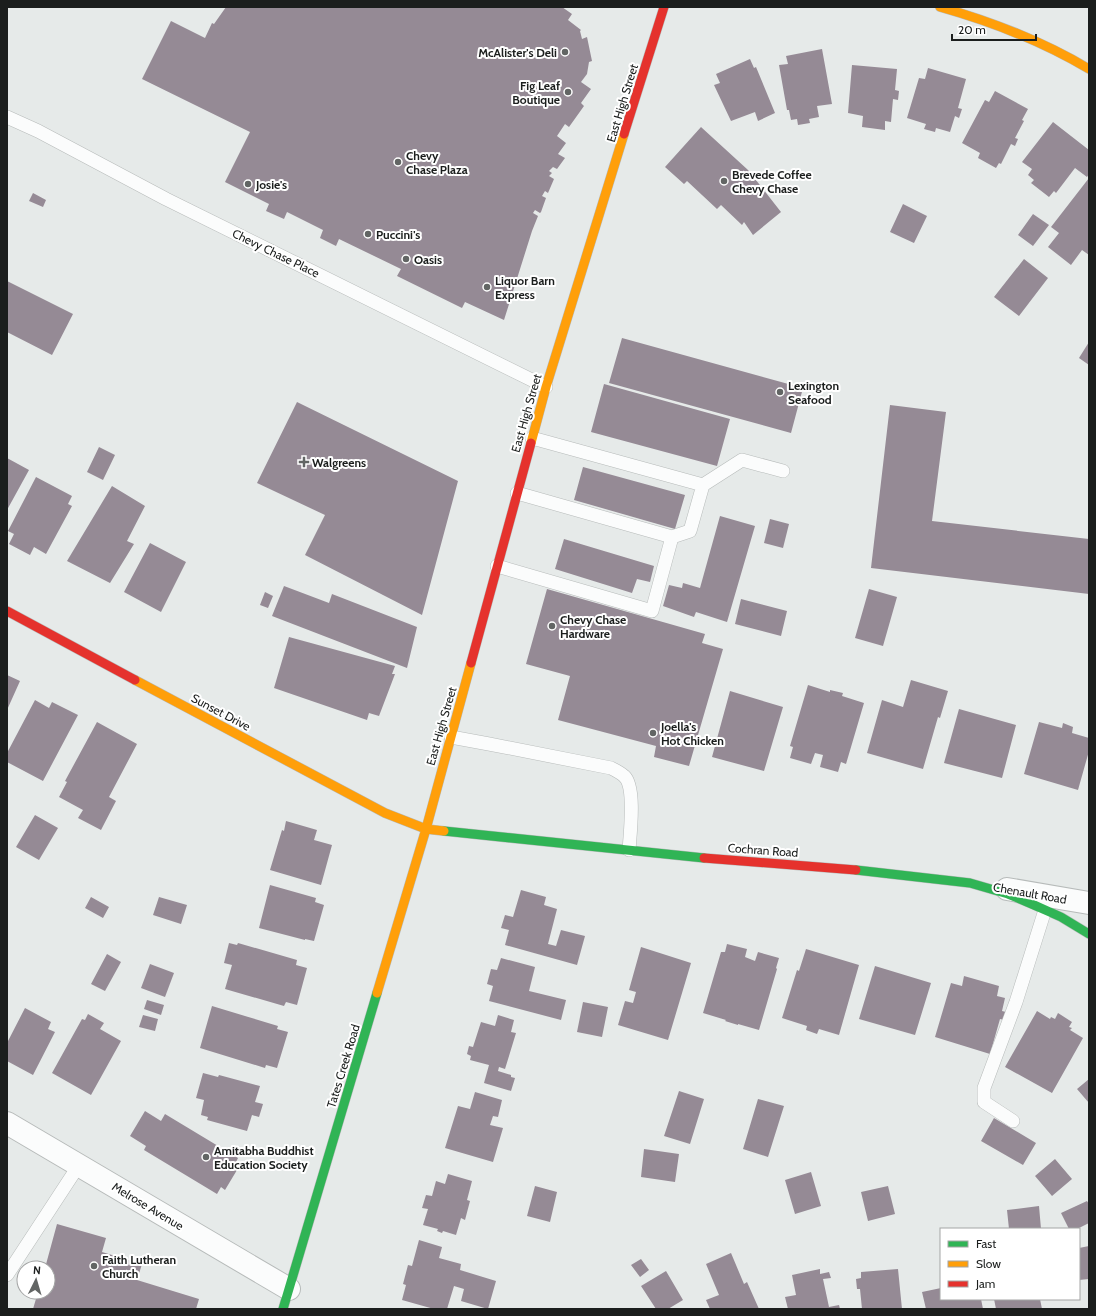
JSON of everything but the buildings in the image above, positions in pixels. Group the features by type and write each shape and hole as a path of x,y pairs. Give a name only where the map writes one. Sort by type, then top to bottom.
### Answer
{"main road":[{"name":"East High Street","path":"426,829 546,387 664,7"},
{"path":"940,7 969,15 1027,36 1073,59 1089,69"},
{"name":"Sunset Drive","path":"7,611 385,812 426,829"},
{"name":"Cochran Road","path":"426,829 723,860 872,871 970,883 1008,894 1061,917 1089,934"},
{"name":"Tates Creek Road","path":"286,1299 426,829"}],"street":[{"name":"Chenault Road","path":"970,883 1089,903"},
{"name":"Melrose Avenue","path":"7,1123 79,1165 286,1299"}],"lane":[{"name":"Chevy Chase Place","path":"7,117 38,131 166,199 546,387"},
{"path":"532,438 703,485"},
{"path":"517,493 672,537 690,531 703,485 742,460 783,471"},
{"path":"497,566 652,611 672,537"},
{"path":"451,738 611,768 625,777 630,789 631,811 629,850"},
{"path":"1013,1121 984,1102 984,1088 1016,1002 1045,910"},
{"path":"7,1275 79,1165"}],"traffic: fast":[{"path":"444,831 704,858"},
{"path":"856,870 970,883 1008,894 1034,905 1061,917 1089,934"},
{"path":"283,1309 377,993"}],"traffic: slow":[{"path":"940,7 1017,33 1089,69"},
{"path":"531,443 546,387 624,134"},
{"path":"377,993 426,829 471,663"},
{"path":"135,680 385,813 426,829 444,831"}],"traffic: jam":[{"path":"624,134 664,7"},
{"path":"471,663 531,443"},
{"path":"7,611 135,680"},
{"path":"704,858 856,870"}],"place":[{"name":"McAlister's Deli","path":"565,52"},
{"name":"Fig Leaf Boutique","path":"568,92"},
{"name":"Chevy Chase Plaza","path":"398,162"},
{"name":"Brevede Coffee Chevy Chase","path":"724,181"},
{"name":"Josie's","path":"248,184"},
{"name":"Puccini's","path":"368,234"},
{"name":"Oasis","path":"406,259"},
{"name":"Liquor Barn Express","path":"487,287"},
{"name":"Lexington Seafood","path":"780,392"},
{"name":"Walgreens","path":"304,462"},
{"name":"Chevy Chase Hardware","path":"552,626"},
{"name":"Joella's Hot Chicken","path":"653,733"},
{"name":"Amitabha Buddhist Education Society","path":"206,1157"},
{"name":"Faith Lutheran Church","path":"94,1266"}]}
